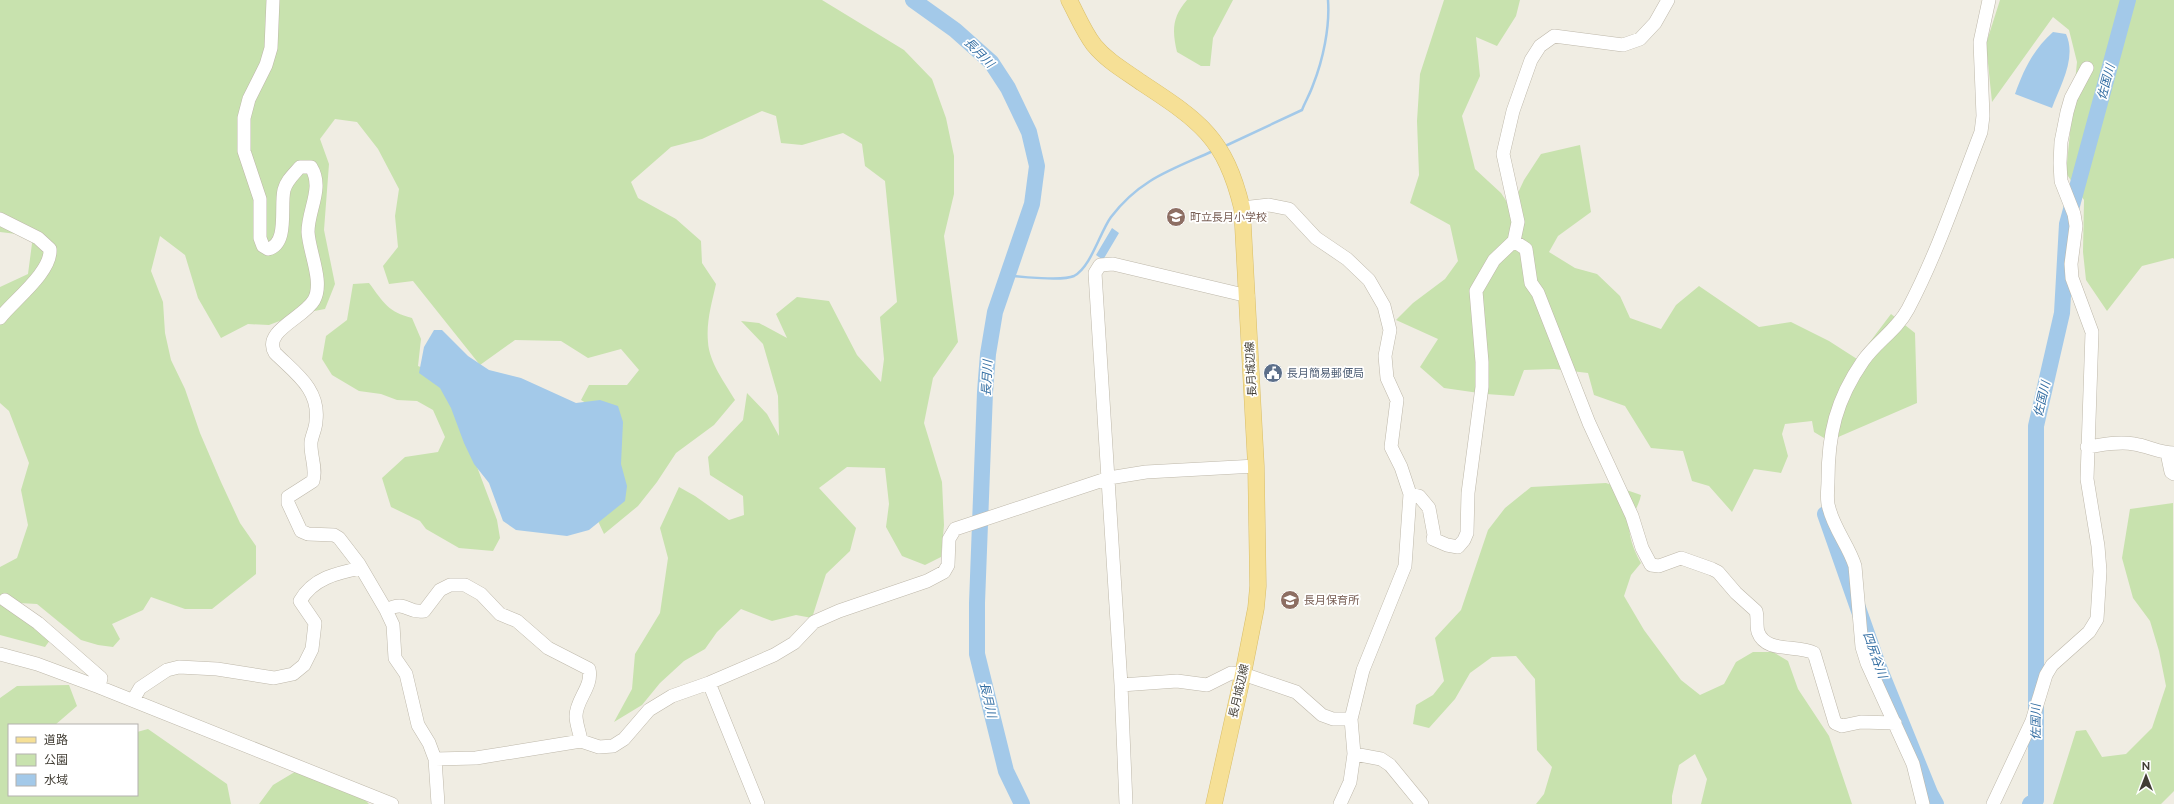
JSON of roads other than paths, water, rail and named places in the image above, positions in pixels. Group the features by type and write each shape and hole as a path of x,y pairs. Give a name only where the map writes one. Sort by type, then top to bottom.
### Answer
{"main road":[{"name":"長月城辺線","path":"1069,0 1094,45 1111,62 1185,112 1203,127 1215,142 1230,170 1242,208 1248,296 1256,466 1258,586 1256,608 1243,674 1214,804"}],"street":[{"path":"273,0 271,48 266,65 250,99 244,118 244,151 260,199 260,238 263,246 268,249 273,248 279,243 282,224 284,190 288,181 300,168 311,168 316,177 316,195 308,221 309,246 317,275 317,292 309,308 278,331 272,339 271,348 310,388 316,403 316,421 311,442 311,455 316,472 313,481 292,493 288,497 288,503 301,531 308,534 334,535 339,538 361,568 386,610 393,625 395,658 406,674 418,725 429,743 435,759 438,804"},
{"path":"1410,494 1419,496 1429,508 1434,535 1433,539 1447,545 1458,547 1464,540 1467,533 1468,493 1482,387 1482,362 1476,291 1494,260 1514,241 1518,222 1503,154 1513,111 1530,60 1540,46 1554,36 1623,45 1640,39 1655,23 1668,0"},
{"path":"1923,804 1913,764 1867,663 1862,647 1855,566 1852,554 1828,508 1828,474 1833,422 1839,402 1864,359 1898,324 1908,310 1933,259 1981,132 1983,116 1980,42 1989,0"},
{"path":"1993,804 2032,721 2046,675 2052,665 2089,632 2097,619 2100,571 2098,546 2087,479 2087,447 2091,408 2092,332 2072,278 2071,264 2076,226 2074,214 2061,181 2060,163 2061,142 2066,112 2071,98 2087,68"},
{"path":"1242,208 1269,205 1289,210 1316,238 1347,259 1369,280 1384,306 1390,330 1385,356 1387,378 1397,400 1391,447 1402,467 1410,494 1405,566 1363,670 1351,719 1354,754 1350,782 1340,804"},
{"path":"0,219 38,238 50,249 51,256 41,271 0,318"},
{"path":"1514,241 1526,249 1530,283 1538,293 1586,416 1632,516 1642,548 1651,565 1659,566 1681,558 1712,569 1756,611 1758,617 1757,627 1759,634 1764,641 1779,648 1809,650 1814,653 1835,724 1842,726 1862,722 1895,723"},
{"path":"1126,804 1121,685 1109,478 1095,273 1100,266 1113,264 1248,296"},
{"path":"2087,447 2114,443 2134,444 2170,453 2171,472 2174,474"},
{"path":"435,759 476,758 581,741 599,747 613,746 624,739 649,710 672,696 709,683 774,655 794,643 814,622 839,611 927,581 944,572 948,565 949,539 955,529 1109,478 1146,472 1256,466"},
{"path":"134,700 140,688 167,670 179,667 217,669 274,678 293,674 304,665 312,649 315,623 300,601 304,595 322,578 361,568"},
{"path":"386,610 396,604 405,606 416,612 424,611 440,590 450,585 465,585 481,594 500,614 518,621 548,648 589,669 591,678 578,706 576,717 581,741"},
{"path":"4,600 64,644 101,678 99,687"},
{"path":"0,654 37,664 134,700 392,804"},
{"path":"1121,685 1177,682 1207,685 1231,673 1243,674 1296,692 1322,715 1333,719 1351,719"},
{"path":"709,683 758,804"},
{"path":"1354,754 1382,759 1390,765 1422,804"}],"water":[{"path":"2053,32 2066,34 2070,53 2066,72 2052,108 2015,94 2030,60"},
{"path":"1112,228 1119,233 1103,260 1096,255"},
{"path":"434,330 442,330 468,356 489,370 521,378 576,403 600,400 618,406 623,422 621,464 627,486 625,501 589,530 567,536 516,530 503,521 489,483 474,464 464,443 451,408 440,388 419,373 424,347"}],"waterway":[{"name":"長月川","path":"913,0 955,30 991,62 1008,88 1029,132 1037,166 1032,204 995,312 988,354 985,392 977,603 977,654 1006,771 1022,804"},
{"path":"1223,147 1302,110 1317,75 1323,54 1327,32 1328,0"},
{"name":"佐国川","path":"2030,804 2036,800 2036,426 2062,313 2067,224 2128,0"},
{"path":"1007,275 1031,278 1061,278 1074,276 1085,265 1111,217 1133,193 1145,184 1170,170 1213,151"},
{"name":"四尻谷川","path":"1825,514 1878,665 1930,793 1936,804"}],"place":[{"name":"町立長月小学校","path":"1176,217"},
{"name":"長月簡易郵便局","path":"1273,373"},
{"name":"長月保育所","path":"1290,600"}]}
